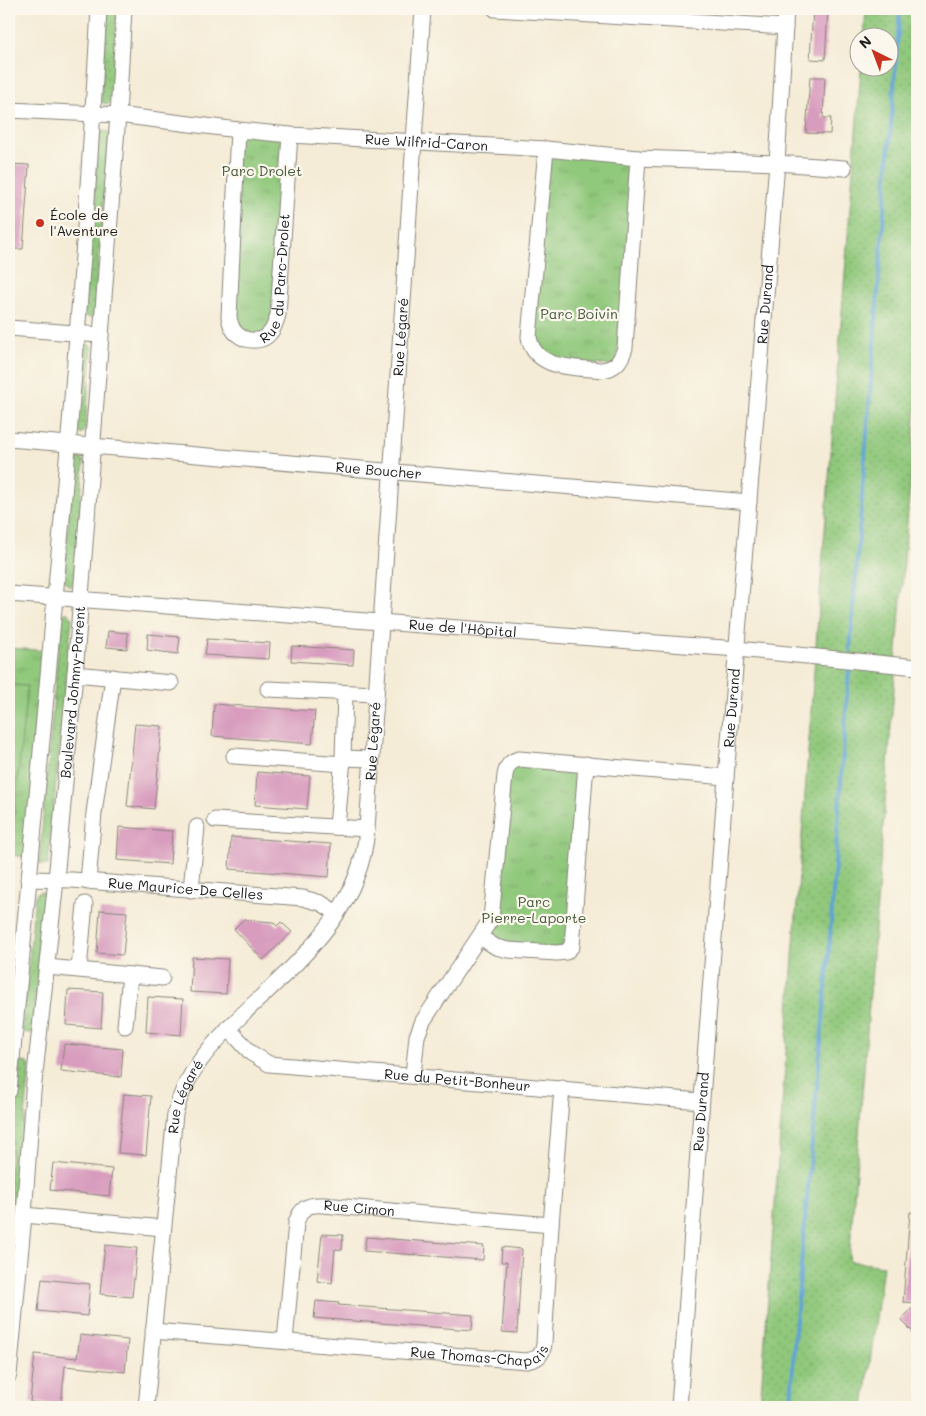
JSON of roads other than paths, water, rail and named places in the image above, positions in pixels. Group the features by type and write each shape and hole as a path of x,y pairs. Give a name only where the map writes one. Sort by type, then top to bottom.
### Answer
{"street":[{"name":"Boulevard Johnny-Parent","path":"9,1091 11,1048 55,598 93,113 99,9"},
{"name":"Boulevard Johnny-Parent","path":"9,1375 11,1321 24,1215 33,1092 56,880 75,674 118,115 124,9"},
{"name":"Rue Légaré","path":"146,1407 174,1114 179,1096 187,1079 202,1056 323,935 351,891 361,864 367,829 423,9"},
{"path":"495,9 785,27"},
{"name":"Rue Durand","path":"679,1407 700,1101 777,163 786,9"},
{"name":"Rue Wilfrid-Caron","path":"9,110 118,115 290,135 546,149 638,158 777,163 844,168"},
{"name":"Rue du Parc-Drolet","path":"238,130 228,317 238,335 254,340 262,339 270,333 278,315 290,135"},
{"path":"546,149 529,337 530,346 535,354 549,363 601,370 609,369 616,365 622,358 624,348 638,158"},
{"path":"9,328 100,335"},
{"name":"Rue Boucher","path":"9,439 749,502"},
{"name":"Rue de l'Hôpital","path":"9,594 736,650 917,667"},
{"path":"75,674 171,683"},
{"path":"88,882 94,813 113,677"},
{"path":"268,689 376,694"},
{"path":"338,828 346,693"},
{"path":"234,756 343,760 372,759"},
{"path":"414,1075 417,1036 423,1021 491,919 507,768 511,761 519,759 726,777"},
{"path":"480,937 496,947 508,950 556,953 566,952 572,946 586,764"},
{"path":"215,820 367,829"},
{"path":"192,890 197,827"},
{"name":"Rue Maurice-De Celles","path":"28,879 303,898 321,903 337,913"},
{"path":"79,969 85,904"},
{"path":"47,967 162,978"},
{"path":"125,1026 130,975"},
{"name":"Rue du Petit-Bonheur","path":"228,1028 251,1053 269,1064 700,1101"},
{"path":"11,1048 38,1051"},
{"name":"Rue Thomas-Chapais","path":"153,1331 526,1361 535,1360 540,1356 544,1343 562,1088"},
{"name":"Rue Cimon","path":"285,1341 296,1223 299,1212 305,1207 318,1204 551,1225"},
{"path":"24,1215 163,1228"}],"waterway":[{"path":"850,650 900,9"},
{"path":"791,1407 794,1343 828,964 849,670"}],"place":[{"name":"École de l'Aventure","path":"40,223"}],"park label":[{"name":"Parc Drolet","path":"262,171"},
{"name":"Parc Boivin","path":"579,314"},
{"name":"Parc Pierre-Laporte","path":"534,910"}]}
